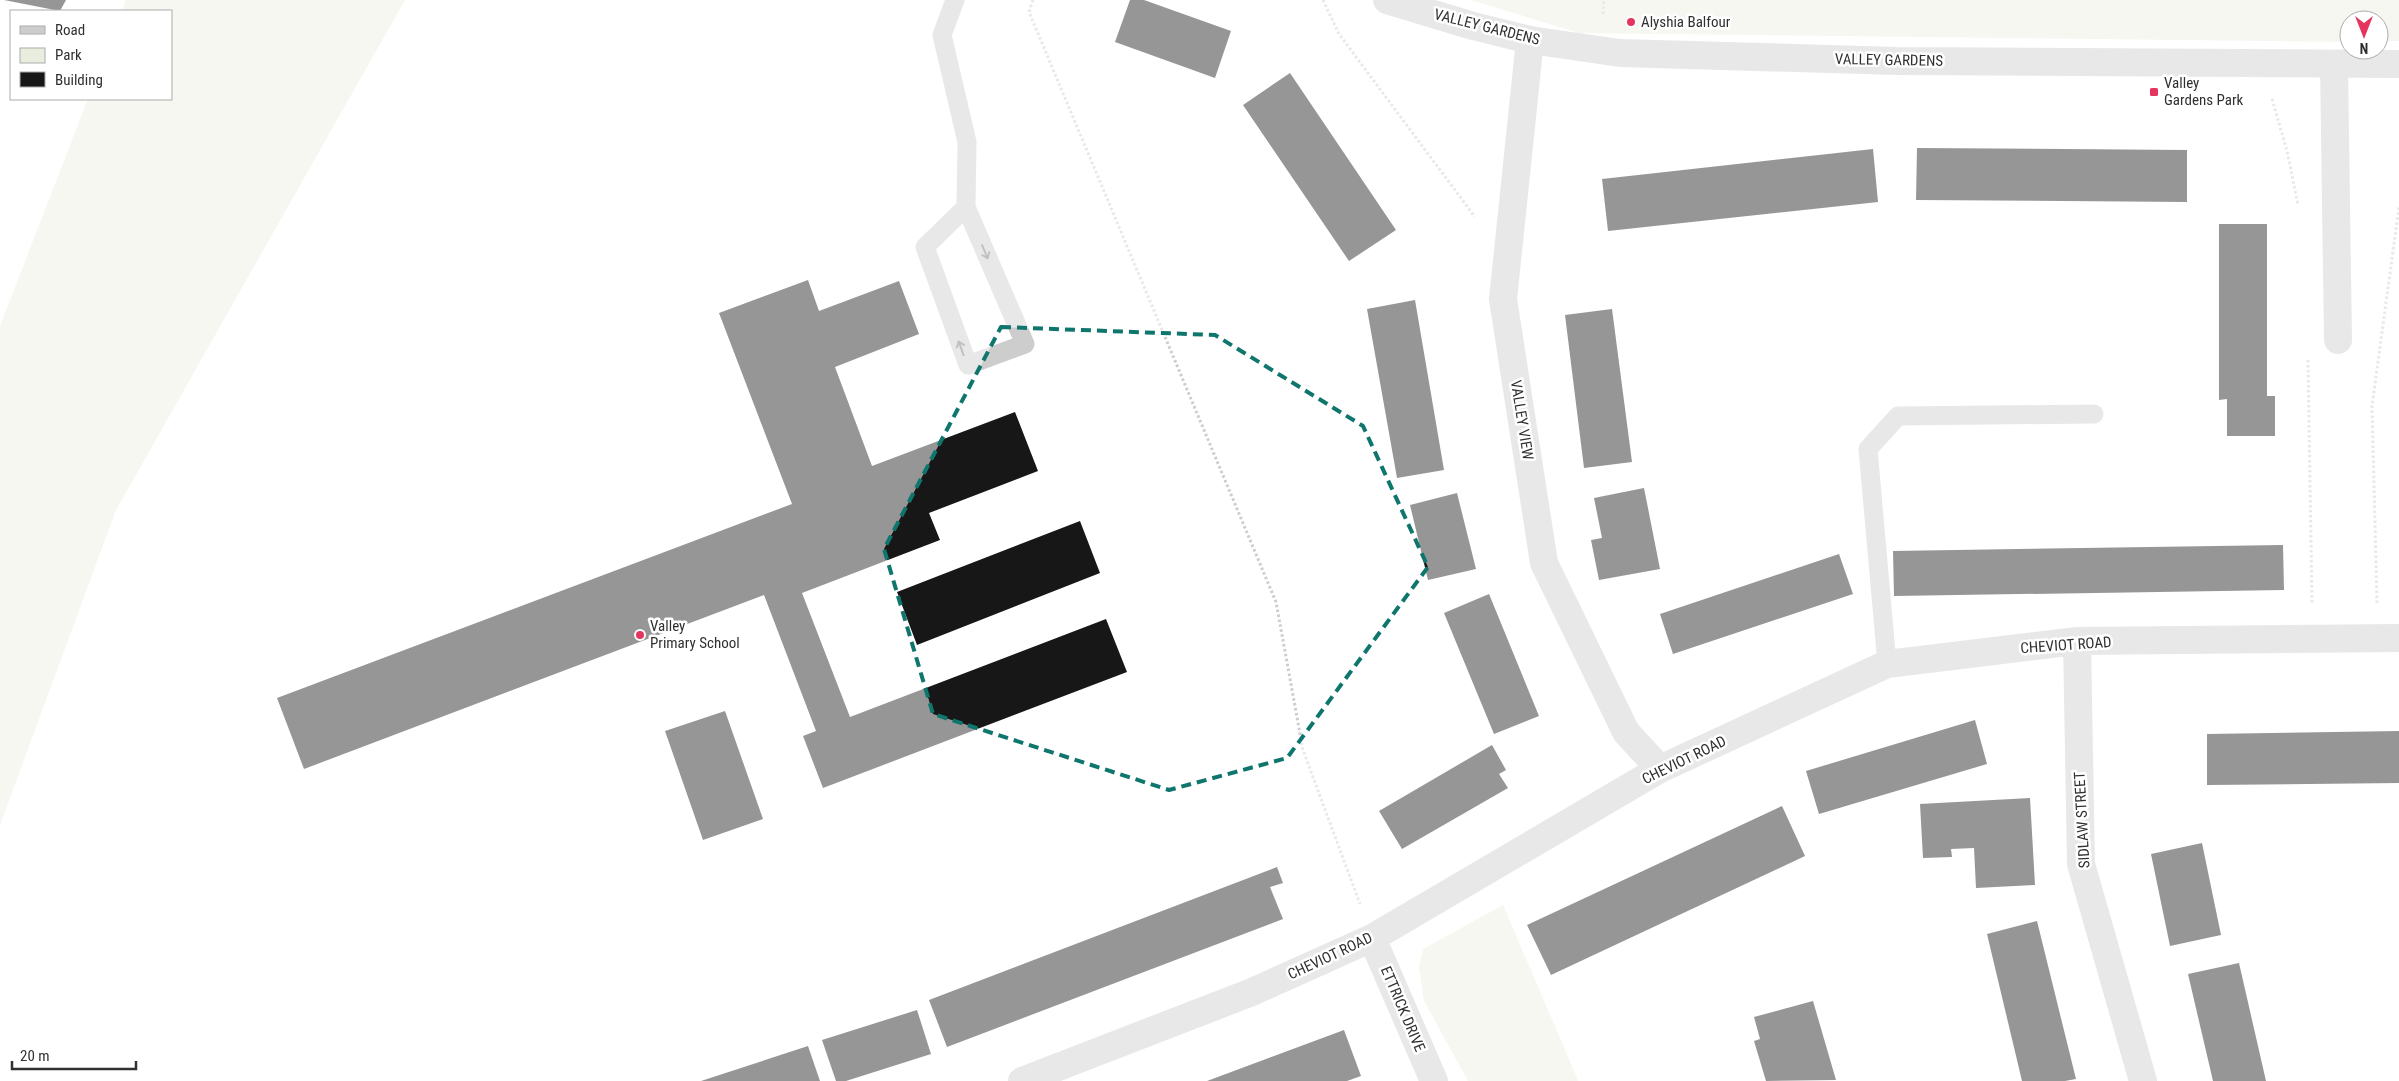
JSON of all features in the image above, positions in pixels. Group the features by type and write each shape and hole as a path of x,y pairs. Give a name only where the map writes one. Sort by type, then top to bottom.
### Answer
{"street":[{"name":"VALLEY GARDENS","path":"1386,0 1473,26 1530,40 1620,53 1725,58 2399,64"},
{"name":"VALLEY VIEW","path":"1530,40 1503,299 1544,563 1626,732 1660,769"},
{"path":"2334,64 2338,340"},
{"name":"CHEVIOT ROAD","path":"1022,1081 1252,992 1372,938 1660,769 1887,664 2077,641 2388,638"},
{"name":"SIDLAW STREET","path":"2077,641 2082,864 2143,1081"},
{"name":"ETTRICK DRIVE","path":"1372,938 1434,1081"}],"lane":[{"path":"955,0 942,35 967,142 966,207 1025,344 968,365 925,246 966,207"},
{"path":"1887,664 1868,449 1898,416 2094,414"}],"path":[{"path":"1033,0 1030,12 1276,602 1303,750 1372,938"},
{"path":"1323,0 1339,34 1506,260"},
{"path":"2262,63 2287,151 2300,214"},
{"path":"2388,638 2372,406 2399,207"},
{"path":"2313,639 2308,355 2338,340"}],"highlighted area":[{"path":"1001,327 1215,335 1363,426 1428,567 1287,758 1169,790 933,714 884,549"}],"green space":[{"path":"126,0 405,0 116,510 0,825 0,326 88,100 172,100 172,10 122,10"},
{"path":"1471,0 2399,0 2399,41 2389,41 2389,10 2339,10 2339,42 1579,33"},
{"path":"1503,905 1577,1081 1468,1081 1424,1001 1419,967 1423,949"}],"building":[{"path":"4,0 66,0 61,10"},
{"path":"1130,0 1144,0 1231,31 1215,78 1115,42"},
{"path":"1290,73 1396,230 1349,261 1243,105"},
{"path":"1917,148 2187,150 2187,202 1916,200"},
{"path":"1873,149 1878,202 1608,231 1602,179"},
{"path":"2219,224 2267,224 2267,396 2275,396 2275,436 2227,436 2227,399 2219,400"},
{"path":"808,280 819,311 899,281 919,334 835,367 872,466 1015,412 1038,471 929,513 940,540 802,593 850,717 1106,619 1127,672 823,788 803,736 816,731 764,595 304,769 277,698 792,504 719,313"},
{"path":"1415,300 1444,470 1397,478 1367,309"},
{"path":"1612,309 1632,462 1584,468 1565,315"},
{"path":"1644,488 1660,569 1599,580 1591,540 1602,538 1594,498"},
{"path":"1457,493 1476,569 1428,580 1410,505"},
{"path":"1080,521 1100,573 917,645 897,592"},
{"path":"2283,545 2284,590 1894,596 1893,551"},
{"path":"1839,554 1853,594 1673,654 1660,614"},
{"path":"1489,594 1539,716 1494,734 1444,613"},
{"path":"725,711 763,819 703,840 665,731"},
{"path":"1975,720 1987,764 1819,814 1806,771"},
{"path":"2399,731 2399,783 2207,785 2207,734"},
{"path":"1492,745 1506,770 1499,774 1508,788 1402,849 1379,811"},
{"path":"2030,798 2035,885 1976,888 1974,848 1951,849 1952,857 1923,858 1920,804"},
{"path":"1782,806 1805,856 1551,975 1527,925"},
{"path":"2202,843 2221,935 2170,946 2151,854"},
{"path":"1277,867 1283,883 1270,887 1283,919 947,1047 929,1000"},
{"path":"2037,921 2076,1079 2065,1081 2022,1081 1987,934"},
{"path":"2239,963 2266,1081 2213,1081 2188,974"},
{"path":"1813,1001 1836,1080 1766,1081 1754,1041 1760,1039 1754,1017"},
{"path":"917,1010 931,1054 846,1081 836,1081 822,1040"},
{"path":"1344,1030 1361,1076 1347,1081 1207,1081"},
{"path":"808,1046 820,1081 701,1081"}],"place":[{"name":"Alyshia Balfour","path":"1631,22"},
{"name":"Valley Gardens Park","path":"2154,92"},
{"name":"Valley Primary School","path":"640,635"}]}
